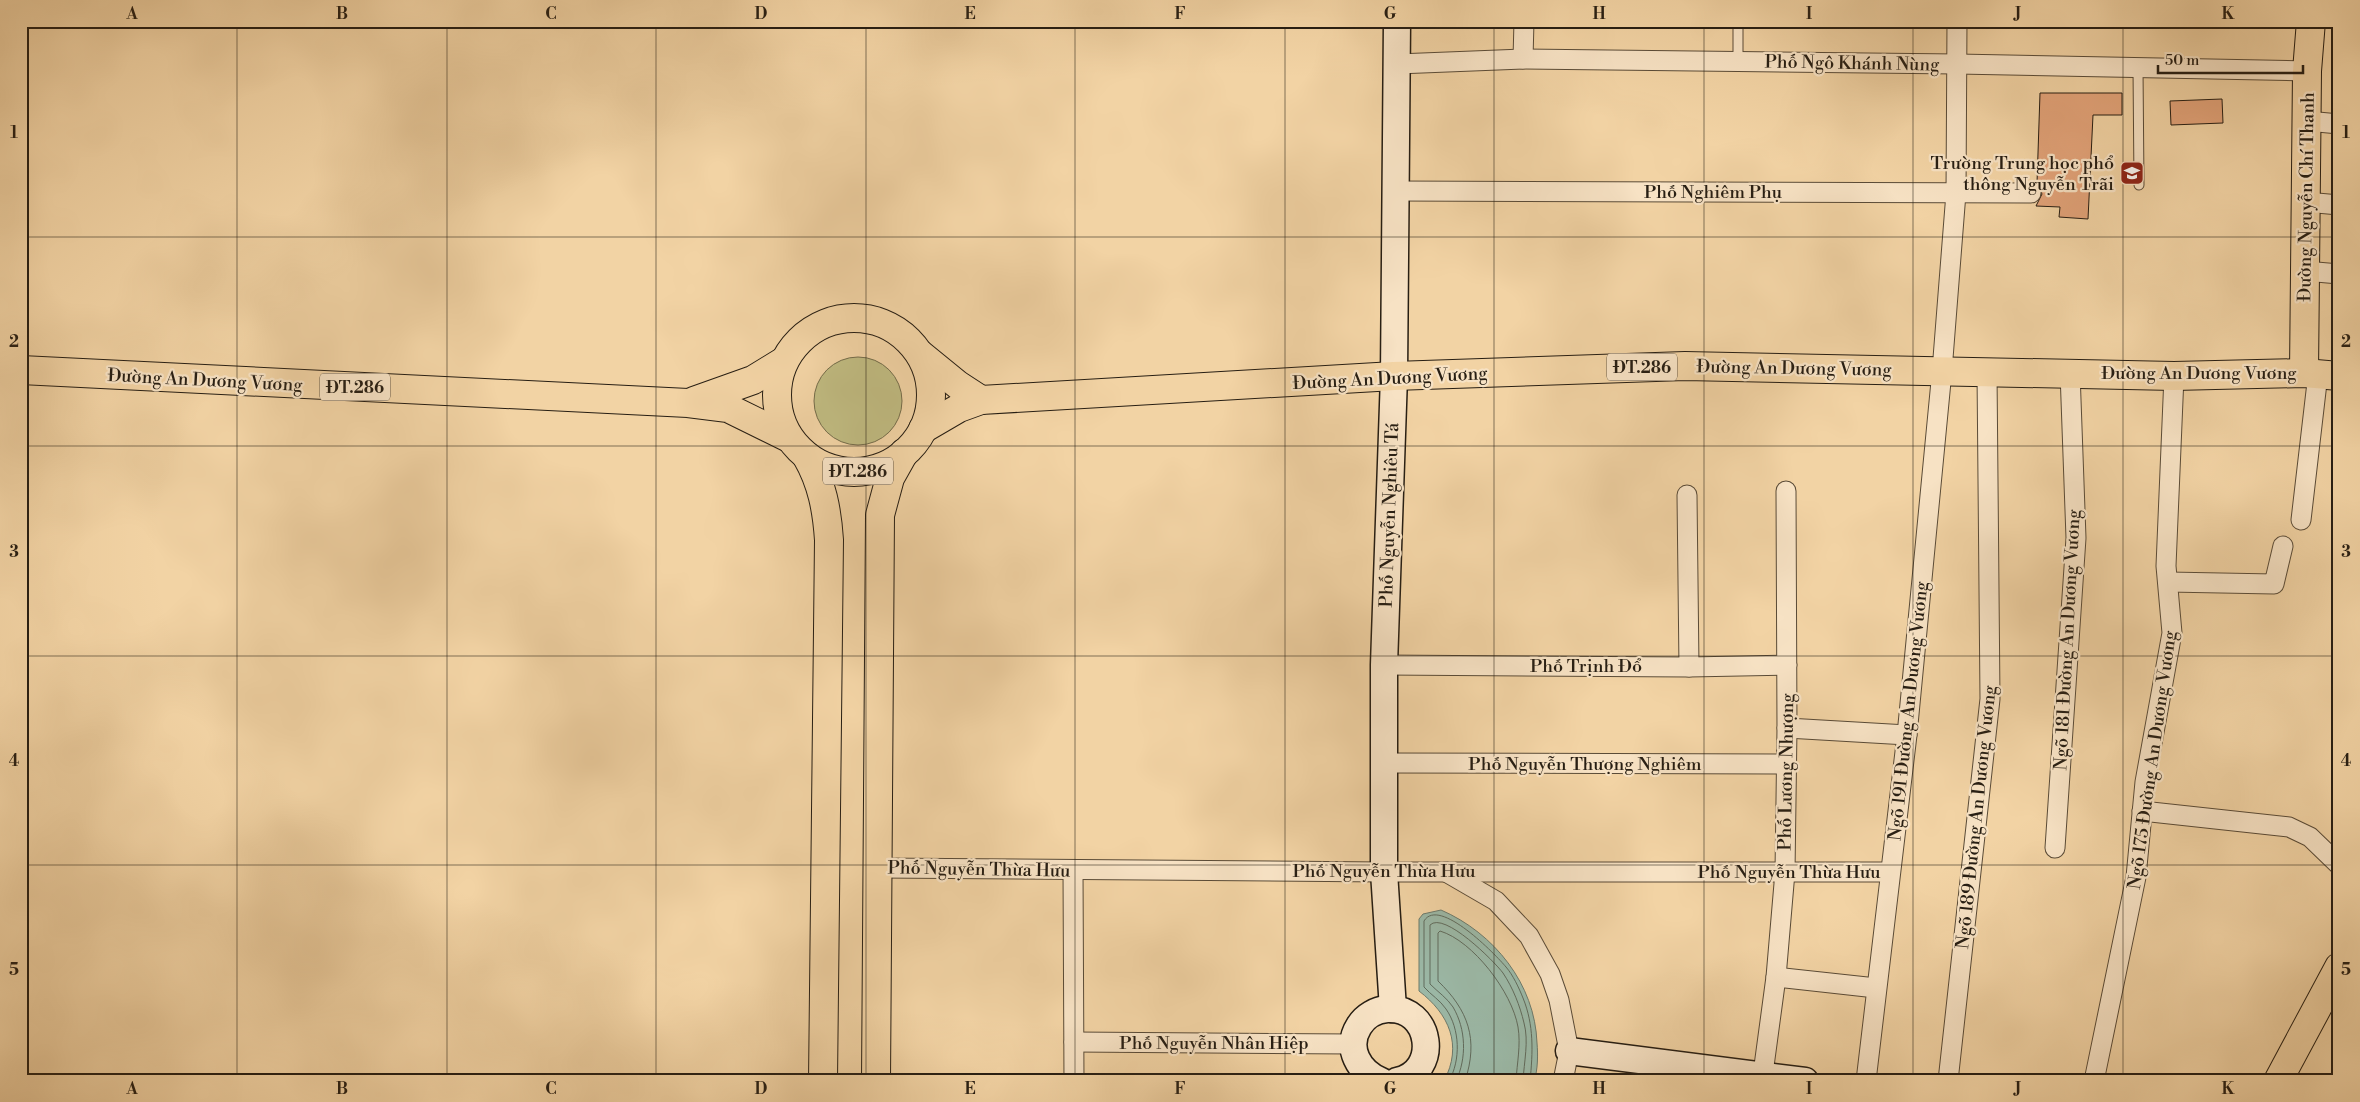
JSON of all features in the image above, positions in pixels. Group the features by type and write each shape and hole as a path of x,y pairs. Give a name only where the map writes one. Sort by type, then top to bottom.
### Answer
{"main road":[{"name":"Đường Nguyễn Chí Thanh","path":"2311,21 2307,71 2305,271 2320,374"},
{"name":"ĐT.286","path":"918,352 927,370 931,390 930,410 923,429 904,453 885,466 865,471 838,470 825,467 807,457 789,438 778,413 777,386 784,360 800,339 823,324 849,318 876,321 900,333 918,352 958,385 981,400"},
{"name":"Đường An Dương Vương","path":"688,403 753,380 784,360"},
{"name":"Đường An Dương Vương","path":"923,429 959,408 981,400 1394,376 1684,366 1942,372 2070,372 2174,376 2320,374"},
{"name":"Đường An Dương Vương","path":"21,370 688,403 728,408 789,438"},
{"path":"876,1081 880,515 890,478 904,453"},
{"path":"807,457 816,474 825,503 828,540 823,1081"},
{"path":"2278,1081 2339,967"}],"street":[{"name":"Phố Nguyễn Nghiêu Tá","path":"1393,1009 1384,872 1384,664 1394,376 1398,21"},
{"path":"1523,60 1524,21"},
{"name":"Ngõ 191 Đường An Dương Vương","path":"1866,1081 1907,734 1942,372 1956,192 1957,21"},
{"name":"Phố Ngô Khánh Nùng","path":"1397,64 1523,60 1738,61 2307,71"},
{"path":"2307,122 2339,124"},
{"name":"Phố Nghiêm Phụ","path":"1396,191 2031,193"},
{"path":"2306,202 2339,205"},
{"path":"2305,271 2339,274"},
{"name":"Ngõ 189 Đường An Dương Vương","path":"1948,1081 1990,699 1987,372"},
{"name":"Ngõ 181 Đường An Dương Vương","path":"2055,848 2076,538 2070,372"},
{"path":"2301,520 2320,374"},
{"name":"Ngõ 175 Đường An Dương Vương","path":"2094,1081 2136,877 2145,782 2172,633 2166,566 2174,376"},
{"name":"Phố Lương Nhượng","path":"1762,1078 1776,977 1785,872 1787,728 1786,491"},
{"path":"1688,495 1689,667"},
{"path":"2168,582 2274,584 2283,546"},
{"name":"Phố Trịnh Đổ","path":"1384,664 1689,667 1787,665"},
{"path":"1787,728 1907,734"},
{"name":"Phố Nguyễn Thượng Nghiêm","path":"1384,763 1786,764"},
{"path":"2142,812 2289,827 2310,838 2339,865"},
{"name":"Phố Nguyễn Thừa Hưu","path":"878,868 1384,872 1890,872"},
{"path":"1073,870 1074,1081"},
{"path":"1445,872 1496,901 1529,936 1550,974 1559,1000 1569,1051 1563,1081"},
{"path":"1776,977 1876,988"},
{"path":"1381,1081 1364,1071 1354,1054 1353,1044 1359,1026 1366,1018 1374,1012 1393,1009 1404,1011 1413,1017 1426,1035 1427,1046 1420,1066 1412,1074 1397,1081"},
{"name":"Phố Nguyễn Nhân Hiệp","path":"1074,1042 1353,1044"},
{"path":"1569,1051 1762,1078 1805,1081"}],"lane":[{"path":"1722,21 1858,21"},
{"path":"1738,21 1738,61"},
{"path":"2138,68 2139,185"}],"shaded area":[{"path":"858,357 875,361 889,370 898,384 902,401 898,418 889,432 875,441 858,445 841,441 827,432 818,418 814,401 818,384 827,370 841,361"}],"water":[{"path":"1441,910 1478,932 1508,963 1520,981 1529,1001 1534,1021 1538,1057 1534,1081 1444,1081 1450,1068 1452,1055 1450,1031 1438,1010 1419,991 1419,919 1423,914"}],"building":[{"path":"2040,93 2122,93 2122,115 2093,115 2088,219 2059,217 2060,207 2036,206 2042,194 2037,183"},
{"path":"2222,99 2223,123 2171,125 2170,101"}],"place":[{"name":"Trường Trung học phổ thông Nguyễn Trãi","path":"2132,173"}]}
